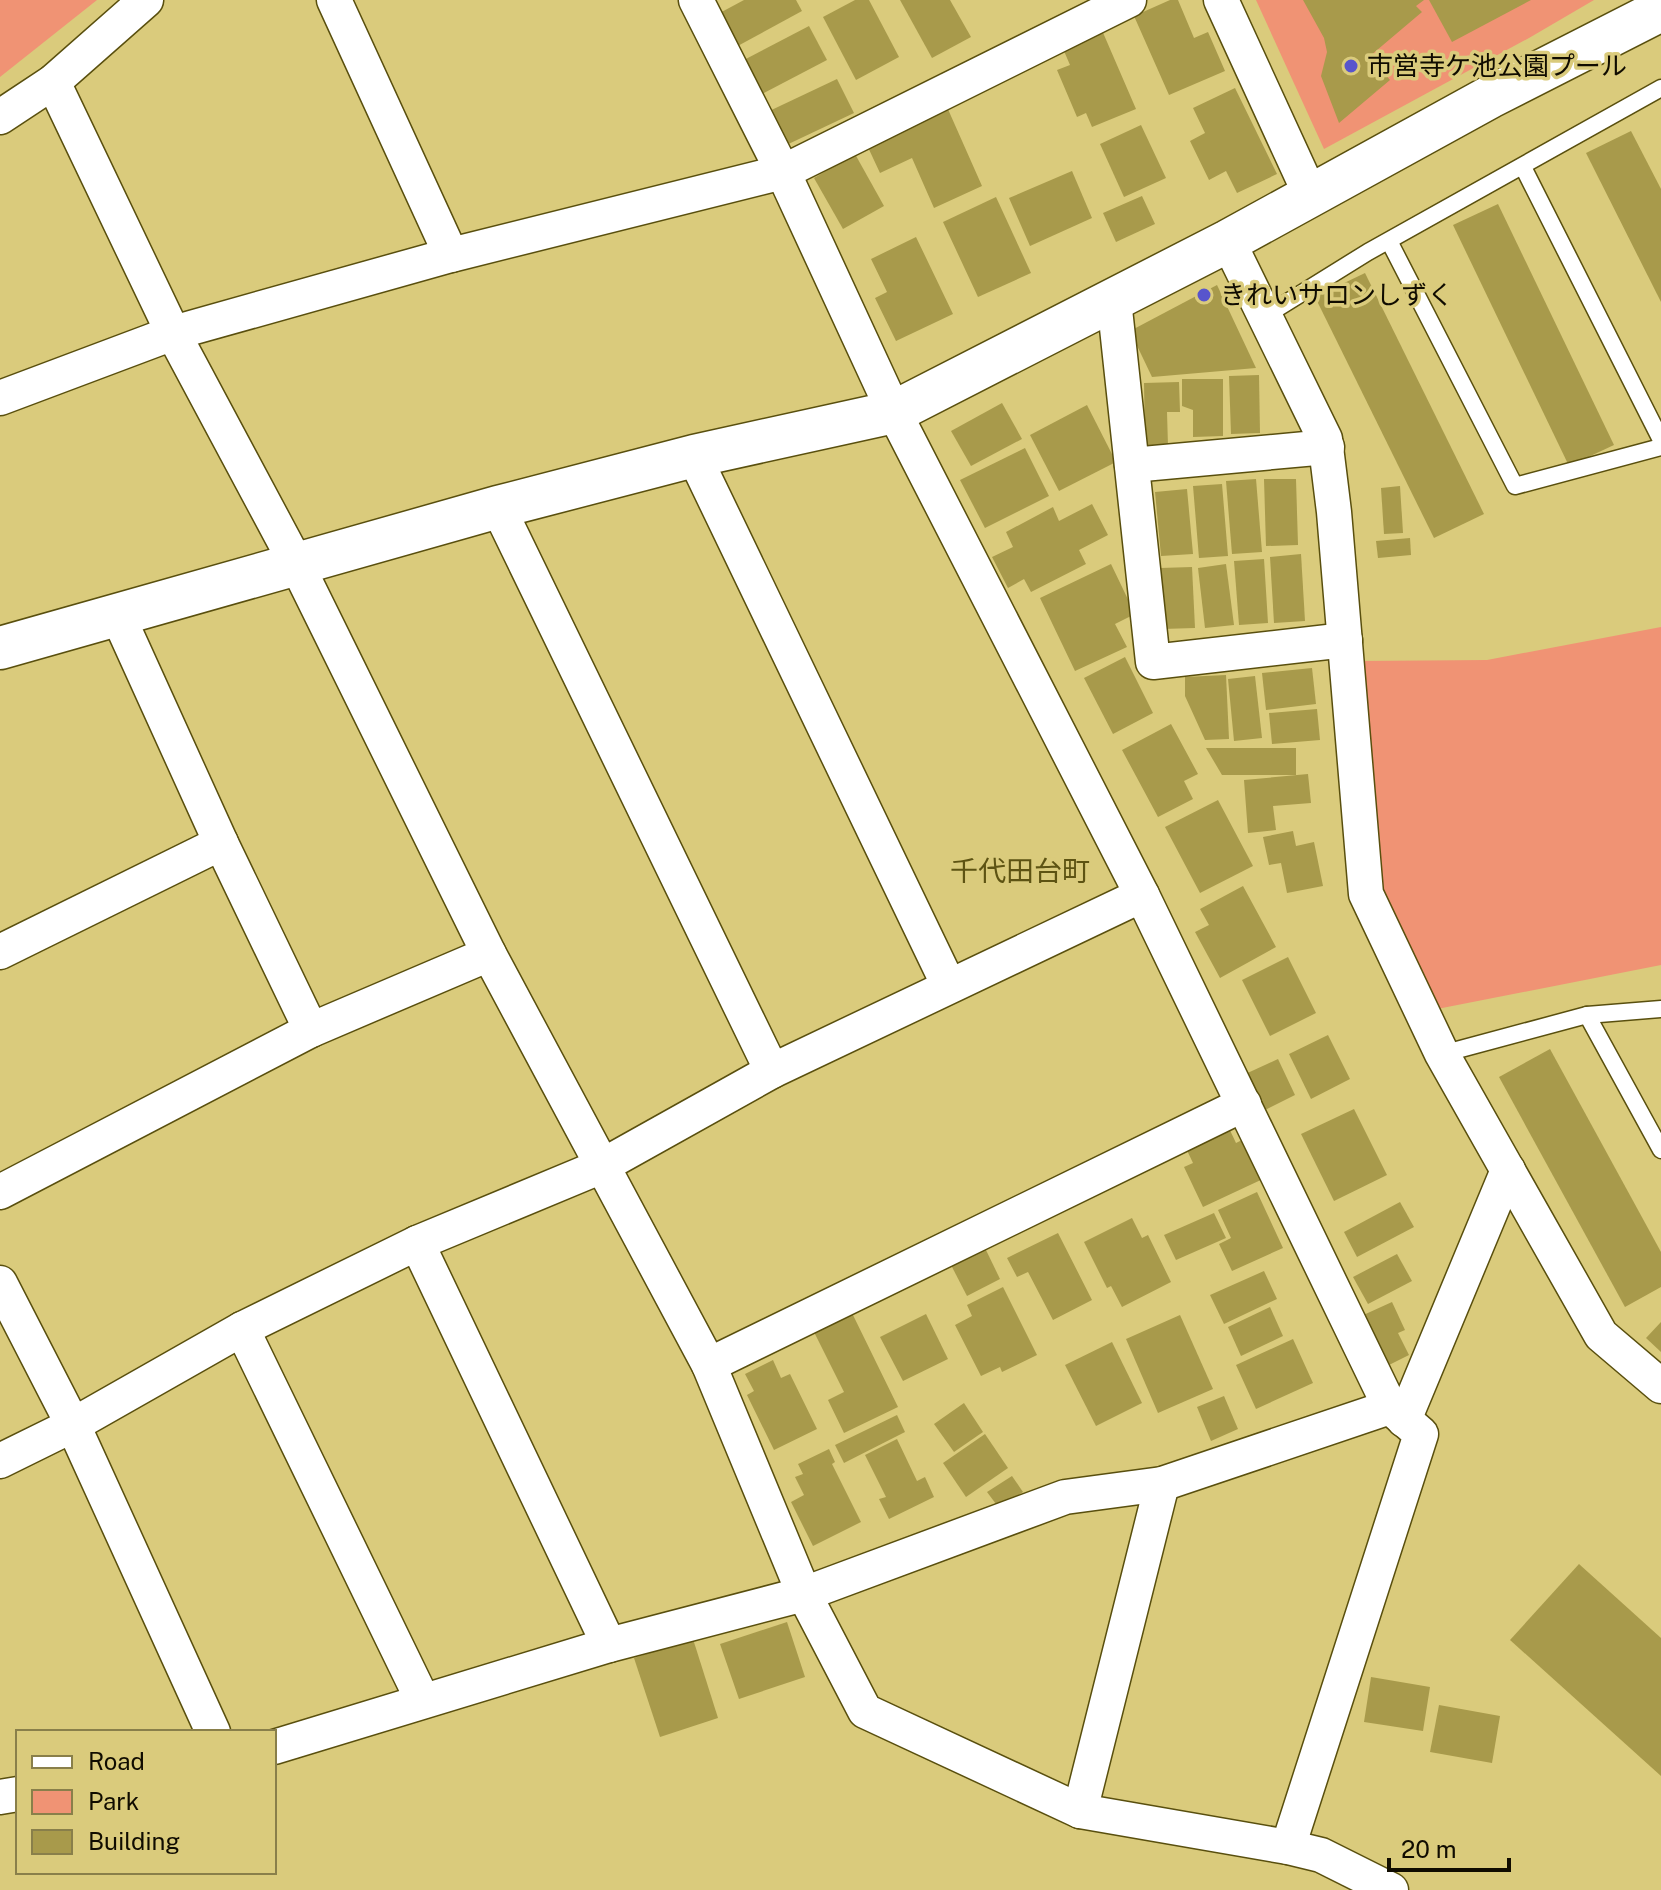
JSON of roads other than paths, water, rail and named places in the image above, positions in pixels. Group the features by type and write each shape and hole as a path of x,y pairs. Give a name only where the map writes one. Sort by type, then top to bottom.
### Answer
{"street":[{"path":"0,117 53,82 146,0"},
{"path":"334,0 451,255"},
{"path":"696,0 783,172 894,412 1142,895 1397,1413 1421,1434 1288,1847"},
{"path":"0,398 173,333 451,255 783,172 1129,0"},
{"path":"1221,0 1311,196"},
{"path":"0,648 498,507 694,456 894,412 1228,241 1490,97 1661,10"},
{"path":"53,82 173,333 297,565 489,954 709,1365 804,1594 865,1711 1080,1811 1321,1855 1391,1890"},
{"path":"1228,241 1327,447 1366,894 1442,1054 1601,1335 1661,1386"},
{"path":"1114,300 1153,662 1345,640"},
{"path":"1132,465 1327,447"},
{"path":"694,456 949,986"},
{"path":"498,507 772,1071"},
{"path":"118,616 221,843 311,1030"},
{"path":"0,952 221,843"},
{"path":"0,1461 73,1425 242,1329 417,1243 602,1166 772,1071 1142,895"},
{"path":"0,1192 311,1030 489,954"},
{"path":"709,1365 1244,1104"},
{"path":"276,1746 609,1645 804,1594 1065,1497 1162,1484 1397,1413 1508,1170"},
{"path":"417,1243 609,1645"},
{"path":"0,1283 73,1425 212,1730"},
{"path":"242,1329 423,1701"},
{"path":"1080,1811 1162,1484"}],"lane":[{"path":"1265,316 1389,241 1659,96"},
{"path":"1523,167 1661,440"},
{"path":"1389,241 1515,486 1661,447"},
{"path":"1442,1054 1587,1015 1661,1009"},
{"path":"1587,1015 1661,1150"}],"place":[{"name":"市営寺ケ池公園プール","path":"1351,66"},
{"name":"きれいサロンしずく","path":"1204,295"}],"district":[{"name":"千代田台町","path":"1020,871"}]}
